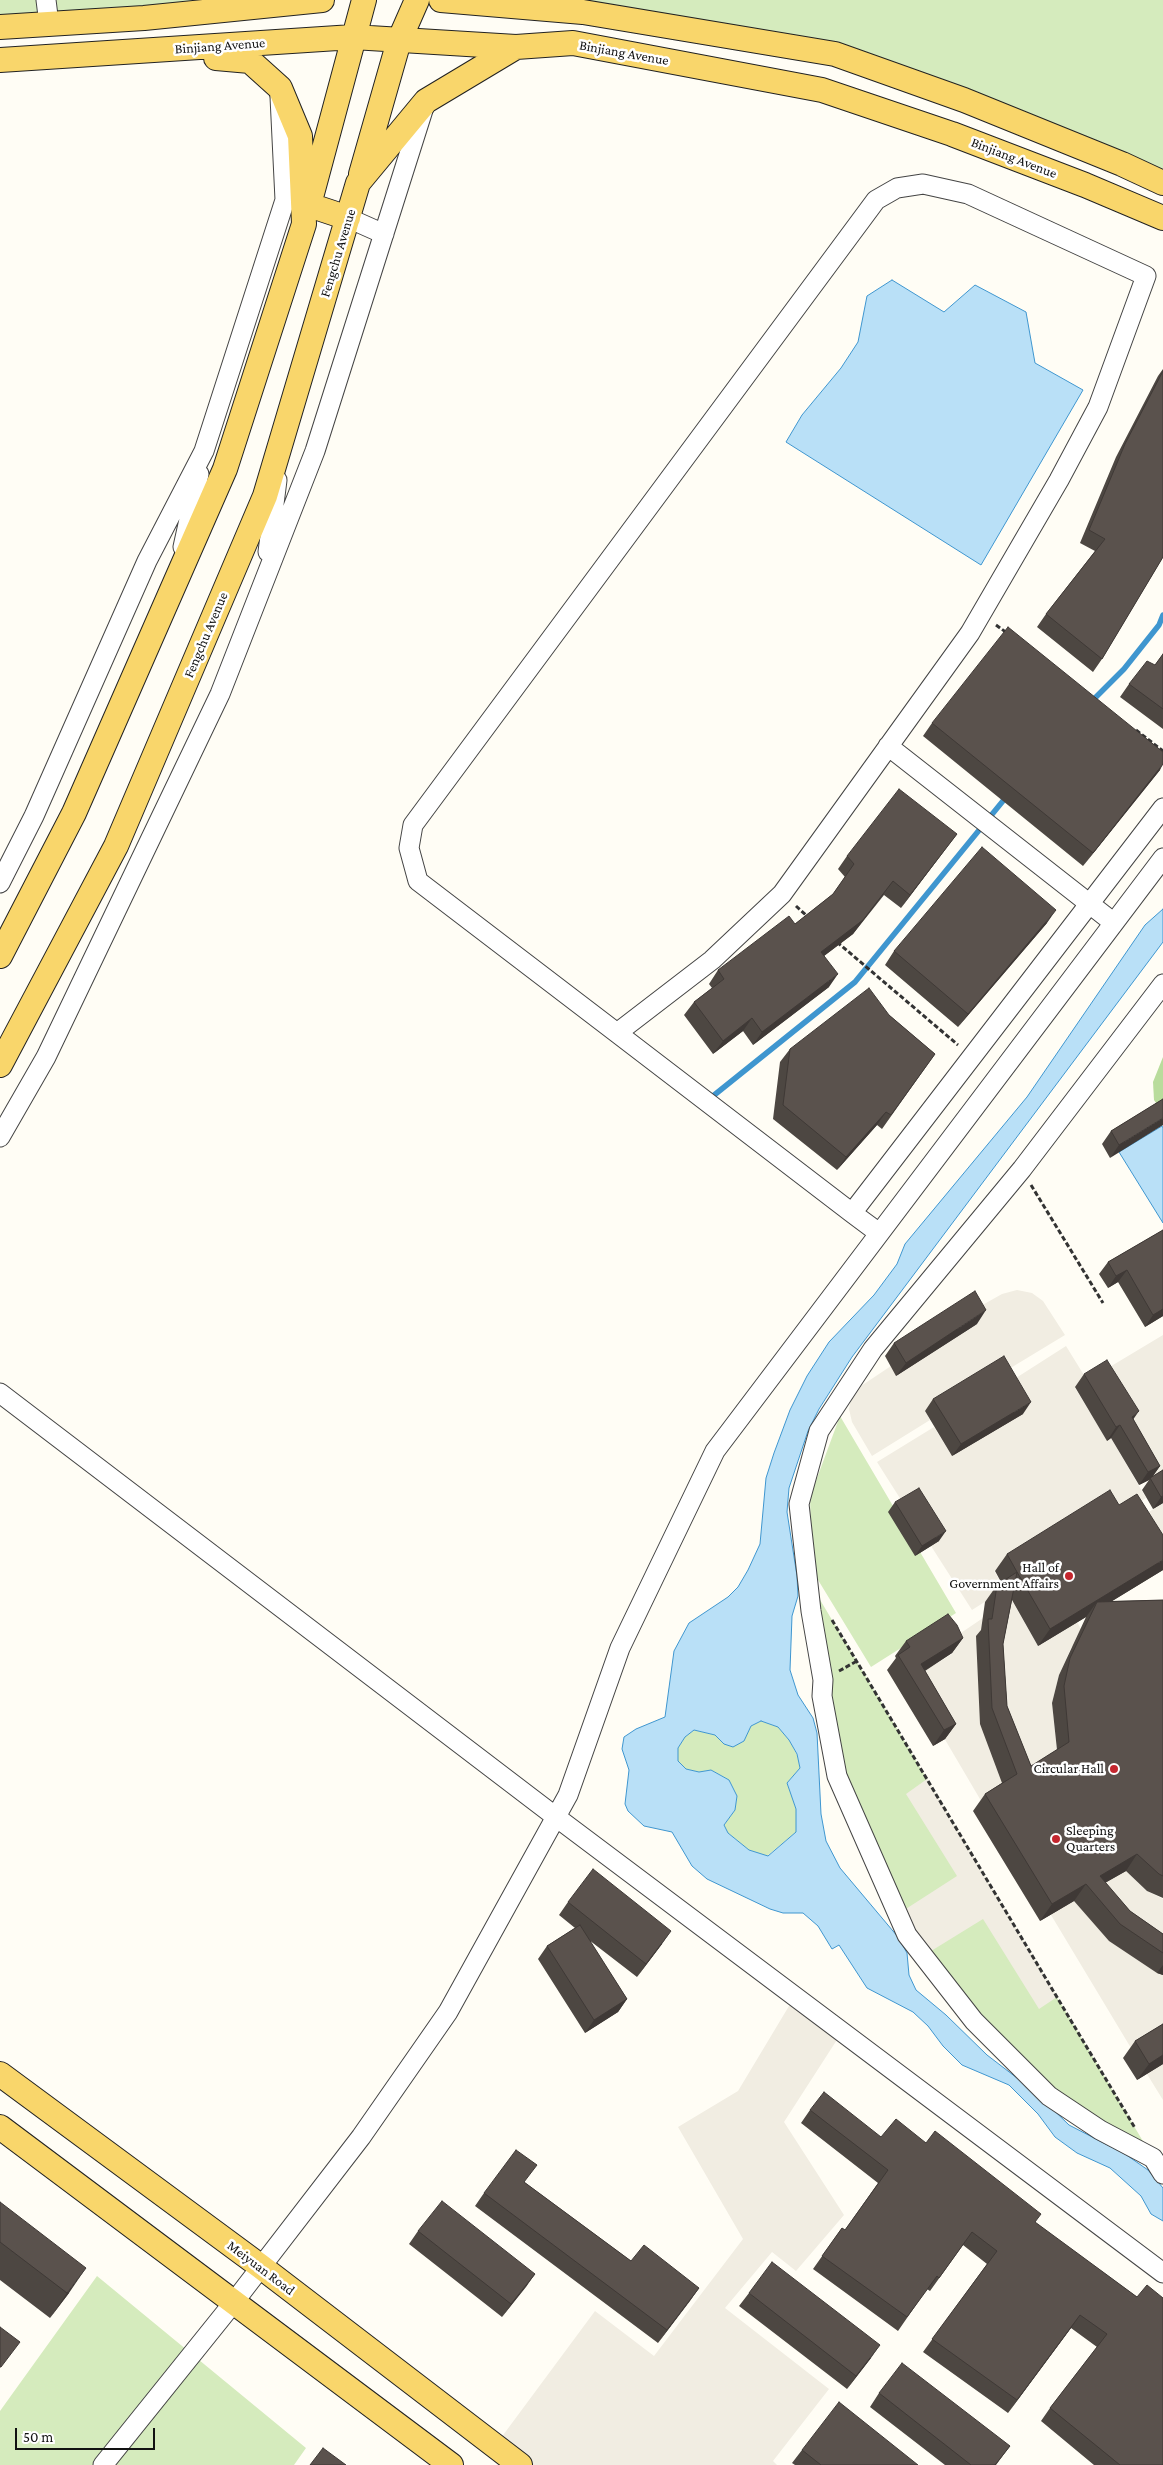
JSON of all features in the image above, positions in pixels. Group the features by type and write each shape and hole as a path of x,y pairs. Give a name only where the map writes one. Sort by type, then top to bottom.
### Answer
{"main road":[{"path":"0,27 144,18 322,0"},
{"path":"0,956 74,813 225,468 307,215 364,0"},
{"name":"Fengchu Avenue","path":"0,1065 116,846 265,496 399,41 417,0"},
{"path":"441,0 583,12 835,54 972,104 1122,164 1163,183"},
{"name":"Binjiang Avenue","path":"0,60 353,37 516,47 573,43 822,90 952,134 1085,185 1163,218"},
{"name":"Fengchu Avenue","path":"358,183 426,101 516,47"},
{"path":"152,51 250,61 280,88 300,136 307,215"},
{"path":"307,215 348,218"},
{"name":"Meiyuan Road","path":"0,2074 260,2266 520,2465"},
{"path":"0,2127 451,2465"}],"street":[{"path":"46,0 49,24"},
{"path":"175,585 204,451 285,200 280,88"},
{"path":"0,1137 46,1057 220,694 315,451 426,101"},
{"path":"617,1033 712,960 782,894 970,633 1059,480 1098,407 1146,276 968,194 924,184 897,188 876,200 413,824 409,848 418,880 617,1033 852,1213 879,1233"},
{"path":"348,218 384,234"},
{"path":"264,583 283,435"},
{"path":"0,882 34,816 146,561 204,451"},
{"path":"888,746 1114,923"},
{"path":"852,1213 1163,808"},
{"path":"103,2465 234,2302 361,2137 448,2012 568,1795 620,1648 716,1451 1163,858"},
{"path":"1158,2166 1049,2096 974,2021 907,1935 836,1776 822,1696 823,1680 811,1611 799,1504 820,1431 873,1349 1022,1169 1163,984"},
{"path":"0,1393 556,1817 1163,2273"}],"path":[{"path":"981,614 1012,638"},
{"path":"1134,729 1163,751"},
{"path":"782,894 810,918"},
{"path":"831,936 972,1057"},
{"path":"1022,1169 1103,1303"},
{"path":"827,1611 1158,2166"}],"green space":[{"path":"0,0 322,0 0,27"},
{"path":"441,0 1163,0 1163,183 835,54"},
{"path":"1163,1057 1163,1113 1154,1100 1153,1082"},
{"path":"840,1416 956,1613 871,1667 812,1570 810,1497"},
{"path":"807,1578 1153,2158 1049,2096 907,1935 837,1776"},
{"path":"761,1721 778,1727 789,1740 797,1755 800,1768 787,1783 796,1809 796,1832 767,1856 749,1850 728,1833 724,1825 735,1810 737,1796 729,1780 711,1770 699,1772 686,1769 678,1761 678,1748 685,1737 694,1730 715,1735 724,1744 744,1741 751,1726"},
{"path":"97,2276 306,2448 294,2465 0,2465 0,2411"}],"shaded area":[{"path":"1017,1290 1032,1293 1043,1301 1065,1335 999,1375 925,1411 930,1420 872,1456 852,1422 849,1409 851,1398 858,1388 891,1366 897,1375 977,1324 970,1312 1002,1294"},
{"path":"1163,1335 1163,1489 1158,1492 1098,1374"},
{"path":"1066,1346 1087,1380 1075,1388 1107,1440 1111,1438 1146,1498 1107,1522 1098,1507 994,1571 1005,1589 972,1610 931,1546 938,1541 903,1503 877,1462 934,1427 952,1456 1022,1414 1005,1385"},
{"path":"1163,1503 1163,1570 1133,1522"},
{"path":"1011,1599 1038,1646 1077,1622 1085,1636 1071,1648 1059,1675 1052,1703 1057,1750 1019,1782 991,1661"},
{"path":"983,1618 977,1655 1005,1791 997,1828 910,1680 952,1654 946,1643"},
{"path":"927,1779 1057,1997 1039,2009 983,1919 923,1956 898,1914 957,1876 906,1794"},
{"path":"1124,1869 1147,1891 1163,1899 1163,1958 1088,1893"},
{"path":"1039,1895 1060,1909 1074,1901 1163,1975 1163,2033 1137,2058"},
{"path":"795,1996 842,2032 784,2122 844,2215 796,2271 772,2252 725,2308 829,2389 773,2461 777,2465 520,2465 495,2446 595,2311 654,2356 743,2239 678,2127 738,2091"},
{"path":"1163,2064 1163,2100 1142,2066"}],"water":[{"path":"892,280 944,312 975,285 1026,312 1035,363 1083,390 981,565 786,442 802,415 841,368 858,342 867,296"},
{"path":"1163,909 1163,942 852,1357 819,1409 808,1431 789,1488 787,1512 797,1576 798,1596 792,1616 790,1670 798,1695 813,1718 817,1733 821,1814 826,1841 840,1868 898,1937 907,1953 909,1975 916,1990 946,2015 987,2055 1034,2091 1069,2125 1125,2154 1148,2170 1163,2188 1163,2221 1151,2214 1141,2196 1110,2168 1077,2153 1055,2137 1038,2114 1009,2085 962,2065 943,2046 928,2026 913,2012 867,1988 839,1945 832,1949 818,1926 803,1913 783,1913 770,1909 707,1879 692,1866 672,1832 644,1826 628,1811 625,1804 629,1770 622,1749 624,1737 636,1729 665,1717 674,1651 689,1623 728,1597 738,1587 748,1570 760,1544 766,1478 790,1410 807,1376 829,1342 874,1295 897,1264 905,1244 1027,1097 1145,925","holes":["761,1721 778,1727 789,1740 797,1754 800,1768 787,1783 796,1809 796,1832 768,1856 749,1850 728,1833 724,1825 735,1810 737,1796 729,1780 711,1770 699,1772 686,1769 678,1761 678,1748 685,1737 694,1730 715,1735 724,1744 733,1747 744,1741 751,1726"]},
{"path":"1162,1126 1163,1128 1163,1223 1119,1152"}],"building":[{"path":"1163,371 1163,557 1102,659 1046,614 1105,539 1089,530 1125,444"},
{"path":"1008,627 1163,752 1163,764 1093,853 932,723"},
{"path":"1163,654 1163,709 1129,684 1147,661 1155,665"},
{"path":"899,789 957,834 910,895 893,881 863,920 821,952 838,974 762,1032 752,1018 723,1041 694,1002 724,979 718,970 789,916 795,924 833,894 854,864 847,856"},
{"path":"982,847 1056,910 968,1014 894,951"},
{"path":"869,988 889,1015 935,1054 891,1115 886,1112 846,1157 783,1105 790,1049"},
{"path":"1163,1099 1163,1118 1119,1145 1111,1131"},
{"path":"1163,1230 1163,1309 1153,1315 1127,1270 1116,1276 1108,1262"},
{"path":"975,1291 986,1310 906,1363 894,1343"},
{"path":"1004,1356 1031,1402 961,1444 933,1399"},
{"path":"1107,1360 1139,1411 1132,1417 1160,1466 1148,1472 1120,1425 1116,1427 1084,1374"},
{"path":"1163,1470 1163,1496 1161,1497 1150,1478"},
{"path":"919,1488 946,1531 922,1546 895,1502"},
{"name":"Hall of Government Affairs","path":"1110,1490 1119,1505 1137,1494 1163,1535 1163,1560 1050,1629 1007,1554"},
{"path":"1017,1572 1003,1644 1007,1706 1031,1766 1069,1742 1064,1686 1070,1658 1097,1602 1163,1600 1163,1876 1137,1854 1100,1876 1130,1911 1163,1934 1163,1953 1120,1924 1086,1884 1052,1904 985,1794 1017,1774 992,1708 988,1619 992,1619 997,1585"},
{"path":"948,1614 957,1625 963,1638 921,1664 956,1724 944,1730 898,1655 910,1647 906,1641"},
{"path":"593,1869 671,1931 646,1964 568,1902"},
{"path":"580,1925 627,1999 594,2020 547,1946"},
{"path":"1163,2024 1163,2055 1149,2064 1135,2041"},
{"path":"824,2092 881,2137 896,2119 926,2143 935,2131 1041,2214 1035,2222 1137,2297 1147,2285 1163,2298 1163,2465 1120,2465 1050,2408 1107,2334 1080,2315 1017,2400 932,2339 997,2251 972,2232 939,2278 937,2276 907,2317 822,2256 842,2228 845,2230 888,2170 810,2110"},
{"path":"516,2150 537,2165 524,2182 631,2261 644,2245 699,2288 667,2330 484,2193"},
{"path":"442,2201 535,2274 511,2304 418,2231"},
{"path":"0,2202 86,2268 67,2293 0,2242"},
{"path":"772,2262 880,2345 856,2376 749,2293"},
{"path":"0,2327 20,2342 1,2367 0,2367"},
{"path":"902,2363 1010,2446 995,2465 971,2465 879,2393"},
{"path":"839,2402 918,2465 821,2465 802,2450"},
{"path":"323,2448 346,2465 310,2465"}],"waterway":[{"path":"1090,703 1124,669 1159,625 1163,615"},
{"path":"713,1096 855,982 1007,796"}],"place":[{"name":"Hall of Government Affairs","path":"1069,1576"},
{"name":"Circular Hall","path":"1114,1769"},
{"name":"Sleeping Quarters","path":"1056,1839"}]}
